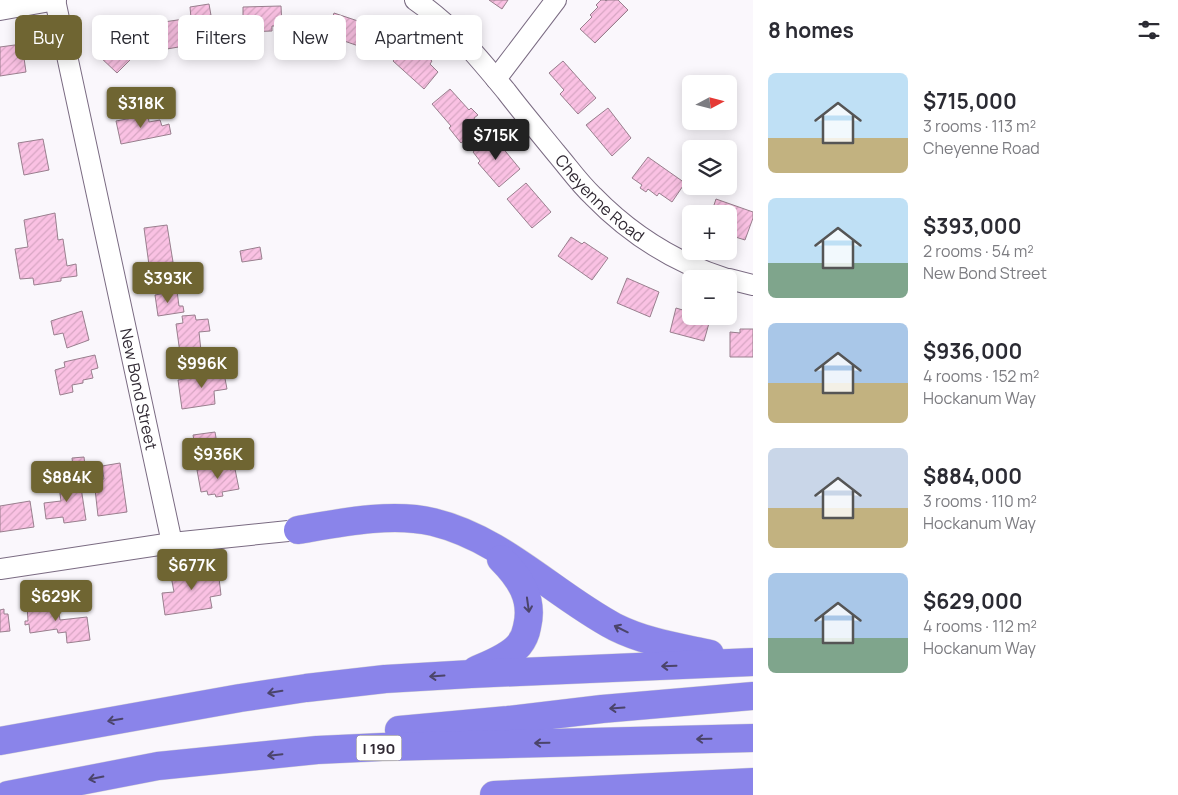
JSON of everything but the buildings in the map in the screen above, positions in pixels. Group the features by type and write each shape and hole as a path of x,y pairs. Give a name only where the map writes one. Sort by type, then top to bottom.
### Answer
{"highway":[{"path":"298,530 377,518 431,521 450,527 502,552 600,618 632,635 670,646 753,662"},
{"path":"464,674 510,653 520,644 526,632 529,619 529,606 520,582 502,560 479,540"},
{"path":"0,741 240,698 385,679 753,662"},
{"path":"318,750 378,732 753,696"},
{"name":"I 190","path":"8,795 158,766 318,750 753,738"},
{"path":"494,795 753,782"}],"street":[{"path":"0,10 55,0"},
{"name":"New Bond Street","path":"55,0 172,543"},
{"name":"Cheyenne Road","path":"416,0 453,29 474,52 592,196 644,240 702,270"},
{"path":"496,79 556,0"},
{"name":"Cheyenne Road","path":"737,281 753,285"},
{"path":"0,569 172,543 298,530"}]}
